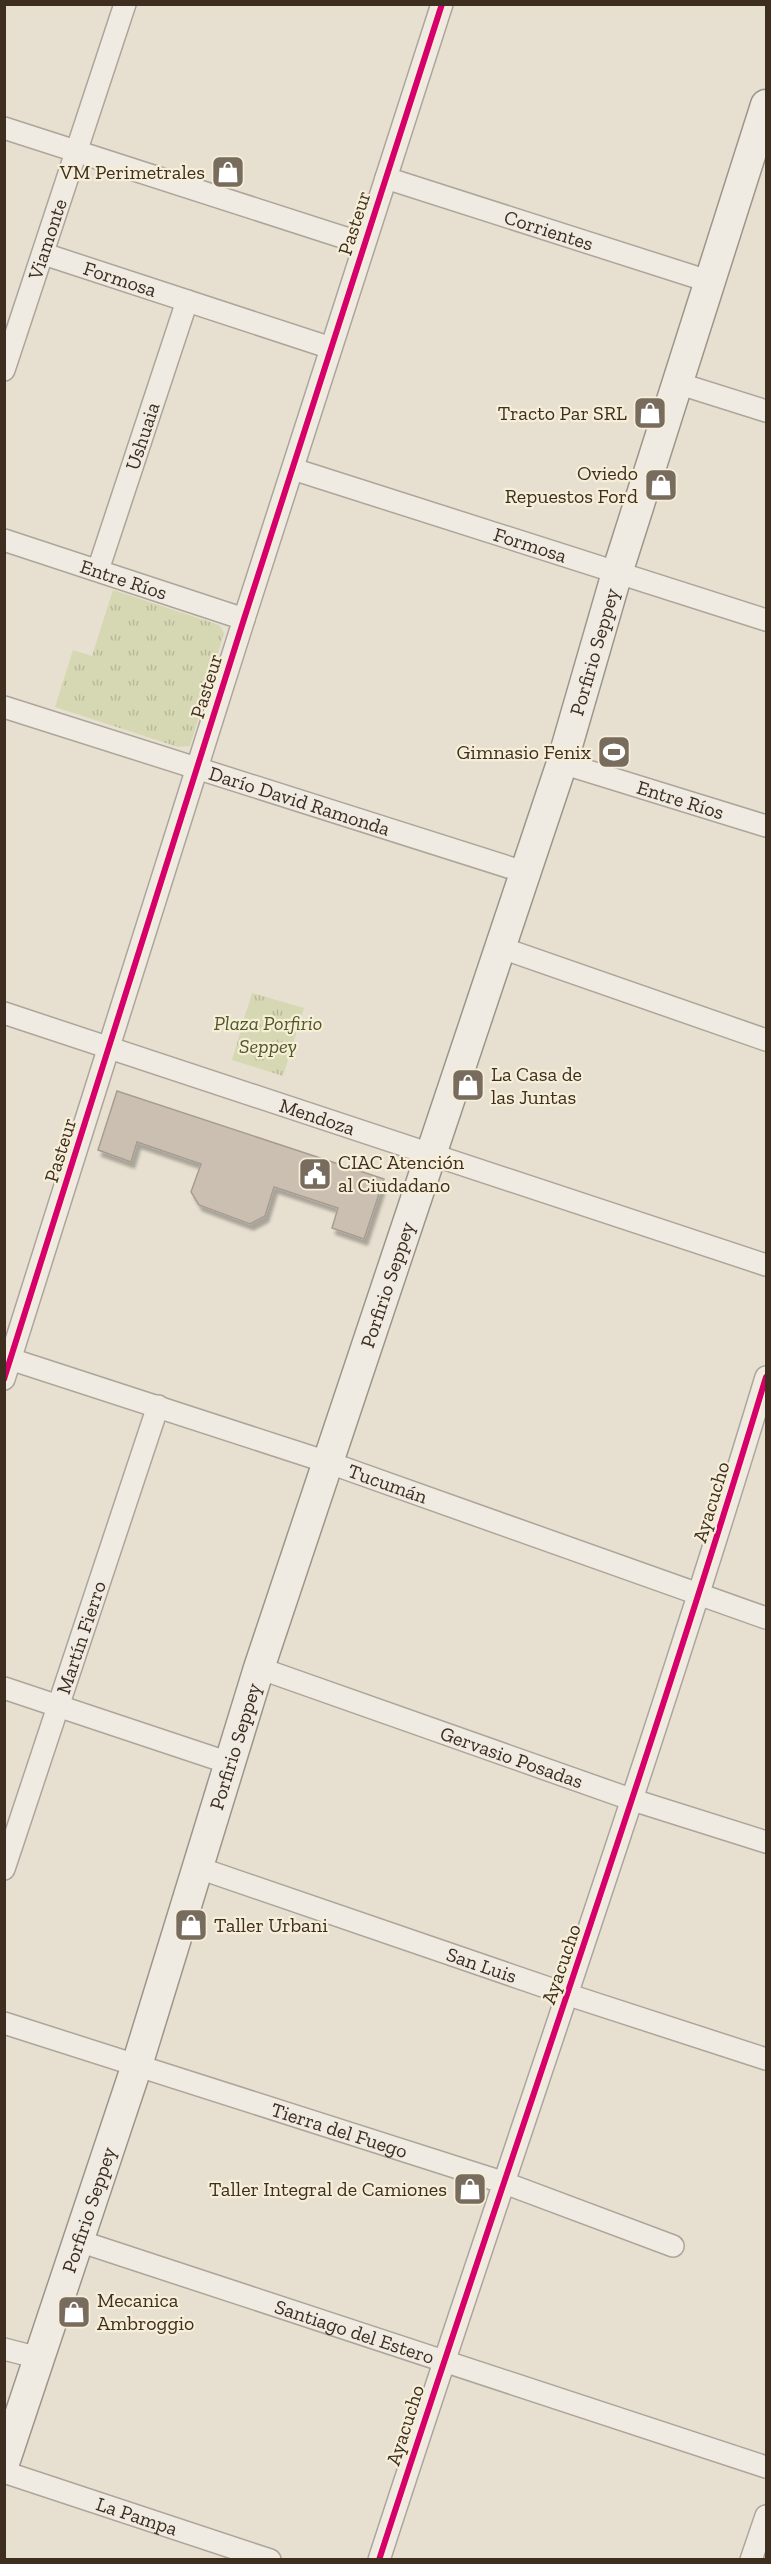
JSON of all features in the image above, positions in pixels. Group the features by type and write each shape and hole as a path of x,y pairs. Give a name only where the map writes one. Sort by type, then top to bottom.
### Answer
{"main road":[{"name":"Porfirio Seppey","path":"4,2463 137,2065 259,1668 429,1155 527,873 562,763 617,573 766,105"}],"street":[{"name":"Viamonte","path":"4,370 125,4"},
{"name":"Pasteur","path":"4,1379 8,1358 110,1047 244,619 442,4"},
{"path":"4,128 364,244"},
{"name":"Corrientes","path":"386,178 711,282"},
{"name":"Formosa","path":"44,254 331,348"},
{"name":"Ushuaia","path":"98,570 186,301"},
{"path":"677,383 766,411"},
{"name":"Formosa","path":"293,469 766,620"},
{"name":"Entre Ríos","path":"4,540 244,619"},
{"name":"Darío David Ramonda","path":"4,707 527,873"},
{"name":"Entre Ríos","path":"562,763 766,826"},
{"path":"502,948 766,1040"},
{"name":"Mendoza","path":"4,1013 429,1155 766,1264"},
{"name":"Tucumán","path":"8,1358 327,1462 766,1618"},
{"name":"Ayacucho","path":"379,2559 502,2182 569,1995 700,1596 766,1377"},
{"name":"Martín Fierro","path":"4,1869 158,1406"},
{"name":"Gervasio Posadas","path":"259,1668 633,1800 766,1842"},
{"path":"4,1688 230,1763"},
{"name":"San Luis","path":"196,1867 569,1995 766,2059"},
{"name":"Tierra del Fuego","path":"4,2023 502,2182 673,2246"},
{"name":"Santiago del Estero","path":"79,2241 766,2467"},
{"path":"4,2349 39,2358"},
{"name":"La Pampa","path":"4,2472 270,2559"},
{"path":"751,2559 766,2516"}],"green space":[{"path":"113,590 219,625 224,633 190,746 178,747 55,707 73,650 92,656"},
{"name":"Plaza Porfirio Seppey","path":"252,993 304,1008 283,1076 232,1060"}],"building":[{"path":"117,1091 384,1179 364,1239 332,1228 338,1208 274,1187 265,1216 250,1224 199,1205 191,1192 201,1164 137,1142 131,1162 98,1150"}],"cycle path":[{"path":"4,1379 244,619 442,4"},
{"path":"379,2560 625,1822 766,1377"}],"place":[{"name":"VM Perimetrales","path":"228,172"},
{"name":"Tracto Par SRL","path":"650,413"},
{"name":"Oviedo Repuestos Ford","path":"661,485"},
{"name":"Gimnasio Fenix","path":"614,752"},
{"name":"La Casa de las Juntas","path":"468,1085"},
{"name":"CIAC Atención al Ciudadano","path":"315,1174"},
{"name":"Taller Urbani","path":"191,1925"},
{"name":"Taller Integral de Camiones","path":"470,2189"},
{"name":"Mecanica Ambroggio","path":"74,2312"}]}
